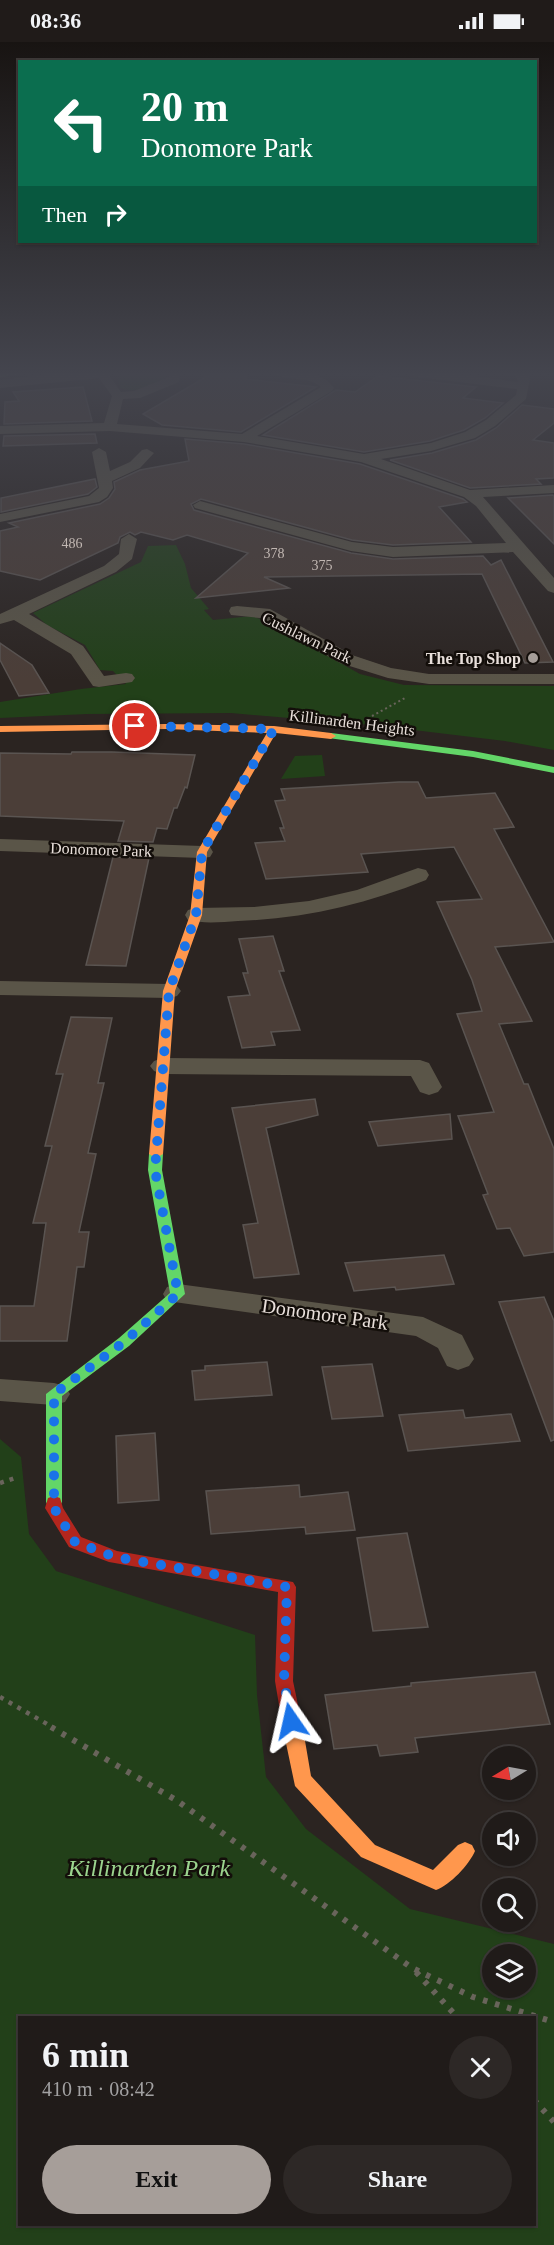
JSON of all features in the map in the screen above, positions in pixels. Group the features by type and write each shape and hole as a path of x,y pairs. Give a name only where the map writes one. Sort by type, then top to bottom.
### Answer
{"street":[{"path":"0,518 94,499 106,488 103,475"},
{"path":"104,479 113,475"},
{"path":"413,475 469,494 481,503 516,547 554,588"},
{"path":"469,494 554,489"},
{"path":"200,505 329,541 393,552 440,552 516,547"},
{"path":"8,616 110,569 127,556 129,538"},
{"name":"Cushlawn Park","path":"237,611 264,613 346,659 388,673 429,679 554,679"},
{"path":"8,616 77,650 99,682 126,678"},
{"name":"Killinarden Heights","path":"0,729 135,726 274,729 473,754 554,770"},
{"path":"0,1389 54,1394 124,1342 178,1294 155,1170 169,991 196,915 202,852 274,729"},
{"name":"Donomore Park","path":"0,845 202,852"},
{"path":"196,915 249,915 291,911 400,883 418,875"},
{"path":"0,988 169,991"},
{"path":"163,1066 420,1068 429,1088"},
{"name":"Donomore Park","path":"178,1294 423,1328 452,1342 458,1359"},
{"path":"54,1394 54,1508 75,1542 115,1557 287,1587 284,1681 302,1780 368,1851 436,1881 465,1851"}],"path":[{"path":"364,720 414,693"},
{"path":"0,1483 18,1477"},
{"path":"0,1697 176,1800 412,1968 472,1997 534,2016"},
{"path":"412,1968 456,2016"},
{"path":"536,2017 554,2022"},
{"path":"536,2102 554,2122"}],"green space":[{"path":"176,545 185,564 191,588 209,609 204,610 213,620 252,616 360,674 404,685 554,686 554,750 505,741 372,725 231,713 87,714 0,718 0,702 126,684 113,671 100,670 85,645 47,625 33,613 141,562 148,546"},
{"path":"322,755 325,776 281,779 295,756"},
{"name":"Killinarden Park","path":"0,1439 21,1457 29,1534 56,1571 255,1635 257,1695 266,1777 306,1829 410,1909 482,1926 482,1932 505,1932 554,1944 554,2245 0,2245"}],"building":[{"path":"130,475 392,475 463,499 467,502 439,507 471,542 393,545 352,540 201,499 191,504 194,510 351,553 393,559 483,556 491,565 501,560 553,662 525,663 482,574 264,577 289,588 196,598 248,553 187,535 173,540 141,532 135,535 130,532 120,537 118,543 40,580 0,571 0,531 18,527 9,523 100,504 109,498 115,489 114,482"},
{"path":"432,475 554,475 554,478 536,479 541,484 470,488"},
{"path":"95,479 97,487 88,494 1,512 1,498"},
{"path":"553,495 554,497 554,544 508,498"},
{"path":"0,643 32,665 49,693 19,696 0,660"},
{"path":"72,752 195,755 187,788 185,787 177,808 174,808 167,829 157,828 153,842 118,841 124,821 0,816 0,753 71,754"},
{"path":"418,782 426,798 495,793 514,827 494,829 554,942 495,947 532,1021 499,1024 524,1084 528,1084 554,1149 554,1252 524,1256 510,1228 497,1229 483,1195 488,1194 458,1116 494,1112 457,1014 482,1011 472,980 437,902 482,899 454,847 361,854 368,872 266,879 255,843 285,841 280,828 284,828 275,801 285,800 281,789"},
{"path":"113,857 149,858 126,966 86,965"},
{"path":"273,936 284,971 279,971 300,1030 271,1032 275,1045 242,1048 228,997 250,995 243,973 248,973 239,939"},
{"path":"71,1017 112,1018 98,1083 104,1083 88,1153 96,1154 79,1232 89,1232 84,1267 77,1267 67,1341 0,1341 0,1306 34,1306 46,1223 33,1223 52,1146 45,1146 63,1074 56,1074"},
{"path":"315,1099 318,1115 266,1128 299,1274 254,1278 243,1225 258,1223 232,1108"},
{"path":"450,1114 452,1139 378,1146 369,1122"},
{"path":"444,1255 454,1284 396,1290 395,1287 354,1291 345,1263"},
{"path":"544,1297 554,1321 554,1440 551,1441 499,1302"},
{"path":"267,1362 272,1395 195,1400 192,1371 205,1370 205,1366"},
{"path":"372,1364 383,1416 332,1419 322,1367"},
{"path":"463,1410 465,1418 511,1414 520,1441 408,1451 399,1415"},
{"path":"155,1433 159,1500 118,1503 116,1436"},
{"path":"299,1485 300,1497 348,1492 355,1530 306,1534 305,1527 211,1534 206,1491"},
{"path":"407,1533 428,1627 373,1631 357,1538"},
{"path":"535,1672 550,1724 415,1738 418,1752 380,1756 377,1745 334,1749 325,1695 411,1686 411,1683"}],"traffic: fast":[{"path":"331,736 473,754 554,770"},
{"path":"54,1502 54,1394 124,1342 178,1294 155,1170 156,1154"}],"traffic: slow":[{"path":"0,729 207,727 331,736"},
{"path":"156,1154 169,991 196,915 202,852 274,729"},
{"path":"293,1729 302,1780 368,1851 436,1881 465,1851"}],"traffic: jam":[{"path":"54,1502 54,1508 75,1542 115,1557 287,1587 284,1681 293,1729"}],"place":[{"name":"The Top Shop","path":"533,658"}],"route":[{"path":"135,726 274,729 202,852 196,915 169,991 155,1170 178,1294 124,1342 54,1394 54,1508 75,1542 115,1557 287,1587 284,1681 291,1721"}]}
